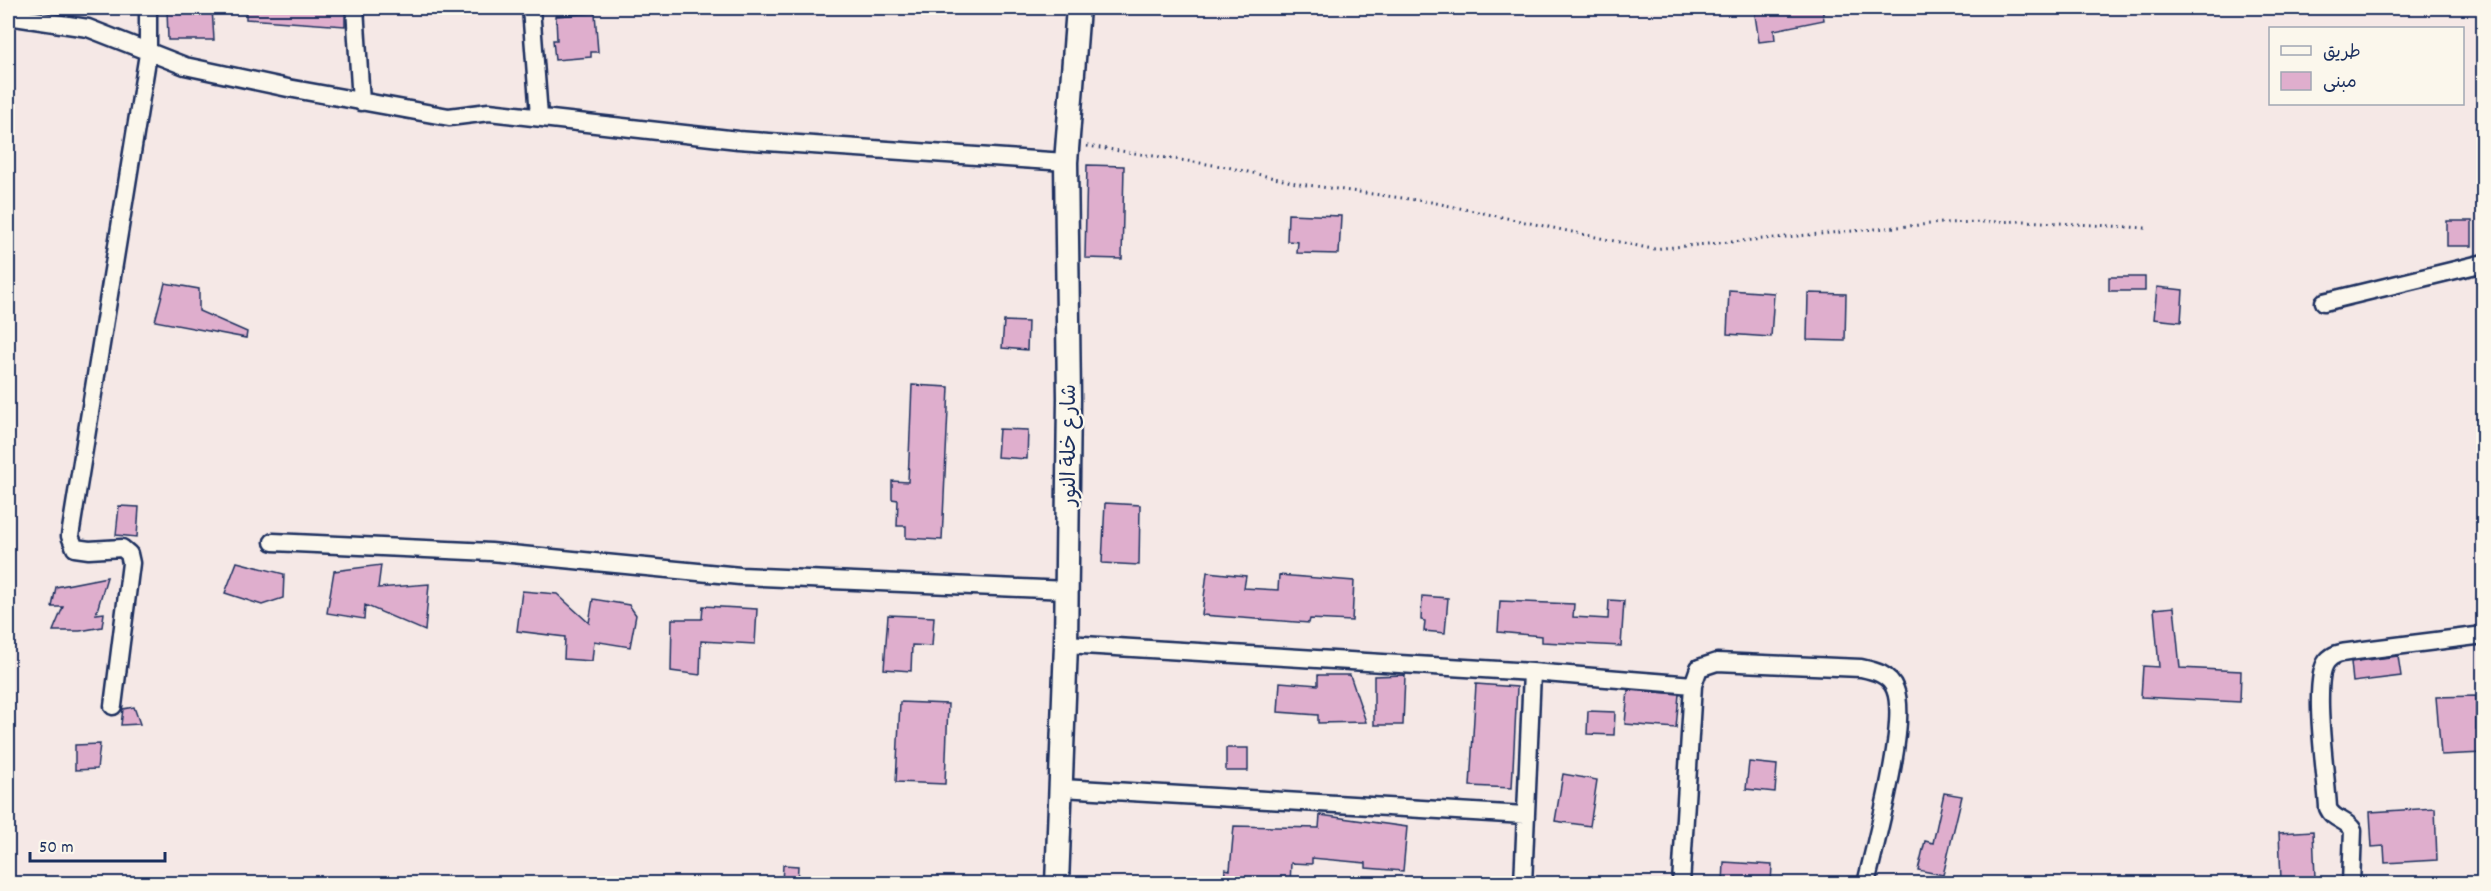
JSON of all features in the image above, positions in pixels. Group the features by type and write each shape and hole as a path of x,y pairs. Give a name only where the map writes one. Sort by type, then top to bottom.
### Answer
{"street":[{"path":"113,706 131,563 129,554 122,548 89,550 75,548 70,536 148,54 148,8"},
{"path":"355,8 361,102"},
{"path":"531,8 539,116"},
{"name":"شارع خلة النور","path":"1057,884 1067,590 1069,398 1066,153 1078,8"},
{"path":"8,16 88,28 148,54 185,66 361,102 450,117 489,112 738,140 1066,153"},
{"path":"2324,302 2484,263"},
{"path":"273,542 491,552 740,576 1067,590"},
{"path":"2351,884 2353,830 2350,824 2331,815 2328,808 2319,699 2323,668 2335,654 2348,651 2484,635"},
{"path":"1066,644 1532,672 1693,685"},
{"path":"1681,884 1693,685 1699,668 1717,662 1861,668 1882,674 1889,679 1895,690 1898,706 1891,776 1866,884"},
{"path":"1523,884 1532,672"},
{"path":"1062,788 1525,814"}],"path":[{"path":"1066,153 1121,149 1227,167 1300,184 1431,202 1652,249 1942,224 2024,220 2146,228"}],"building":[{"path":"167,8 212,8 214,40 168,40"},
{"path":"246,8 308,8 345,13 345,26 246,19"},
{"path":"1754,8 1822,8 1824,20 1774,30 1775,40 1759,42"},
{"path":"595,13 598,52 591,52 591,57 555,60 553,40 557,40 556,16"},
{"path":"1087,165 1124,166 1122,259 1085,258"},
{"path":"1288,214 1341,216 1339,254 1297,253 1298,242 1287,241"},
{"path":"2447,221 2472,221 2472,246 2447,246"},
{"path":"2109,277 2145,277 2145,291 2109,291"},
{"path":"165,283 199,289 199,311 247,332 246,338 155,321"},
{"path":"2157,287 2183,290 2181,322 2154,319"},
{"path":"1729,290 1774,293 1771,337 1727,334"},
{"path":"1808,293 1846,294 1845,341 1807,340"},
{"path":"1004,321 1028,322 1027,350 1002,348"},
{"path":"912,385 949,387 942,540 906,538 906,526 897,526 898,500 892,499 892,481 908,482"},
{"path":"999,429 1028,430 1027,459 997,457"},
{"path":"1105,503 1140,505 1139,565 1102,563"},
{"path":"119,506 139,507 137,537 116,535"},
{"path":"237,562 284,574 283,598 262,605 225,593"},
{"path":"381,565 378,588 429,584 425,631 365,605 364,619 327,613 334,571"},
{"path":"1207,572 1246,576 1244,588 1278,590 1279,575 1354,581 1352,621 1310,619 1309,623 1202,615"},
{"path":"107,577 96,614 104,613 102,627 80,631 53,631 63,607 52,607 56,587"},
{"path":"522,591 557,594 589,623 593,599 629,605 636,615 630,647 594,641 592,661 564,659 565,637 517,631"},
{"path":"1422,596 1448,598 1445,633 1424,631 1425,621 1421,620"},
{"path":"1609,600 1624,601 1621,646 1542,642 1542,636 1498,632 1500,601 1574,604 1573,617 1608,619"},
{"path":"703,606 757,609 755,644 701,641 700,675 671,671 672,619 702,619"},
{"path":"2174,607 2180,668 2241,671 2240,702 2141,697 2143,666 2159,667 2154,609"},
{"path":"888,615 934,617 932,646 912,645 911,671 884,669"},
{"path":"2398,656 2401,676 2353,682 2351,662"},
{"path":"1318,675 1350,675 1366,722 1318,723 1318,715 1278,712 1280,682 1318,685"},
{"path":"1405,675 1403,725 1374,725 1374,676"},
{"path":"1476,684 1517,687 1512,788 1470,786"},
{"path":"1628,690 1679,694 1676,728 1625,724"},
{"path":"2476,696 2476,729 2481,728 2483,753 2441,755 2436,697"},
{"path":"900,702 948,704 945,784 896,782"},
{"path":"134,707 140,724 121,725 123,709"},
{"path":"1588,711 1615,712 1614,735 1587,734"},
{"path":"100,744 97,769 75,770 75,745"},
{"path":"1226,748 1248,748 1248,771 1226,771"},
{"path":"1749,762 1777,765 1775,792 1746,789"},
{"path":"1563,774 1597,780 1590,826 1555,821"},
{"path":"1944,793 1962,796 1943,875 1918,870 1925,841 1933,843"},
{"path":"2435,808 2437,860 2385,863 2384,846 2372,847 2370,812"},
{"path":"1320,815 1407,827 1403,871 1366,868 1366,863 1312,858 1312,864 1291,863 1290,884 1224,884 1225,869 1230,870 1234,826 1319,828"},
{"path":"2313,831 2315,878 2281,880 2279,833"},
{"path":"1724,862 1772,865 1771,884 1723,884"},
{"path":"783,865 798,866 797,884 782,884"}]}
